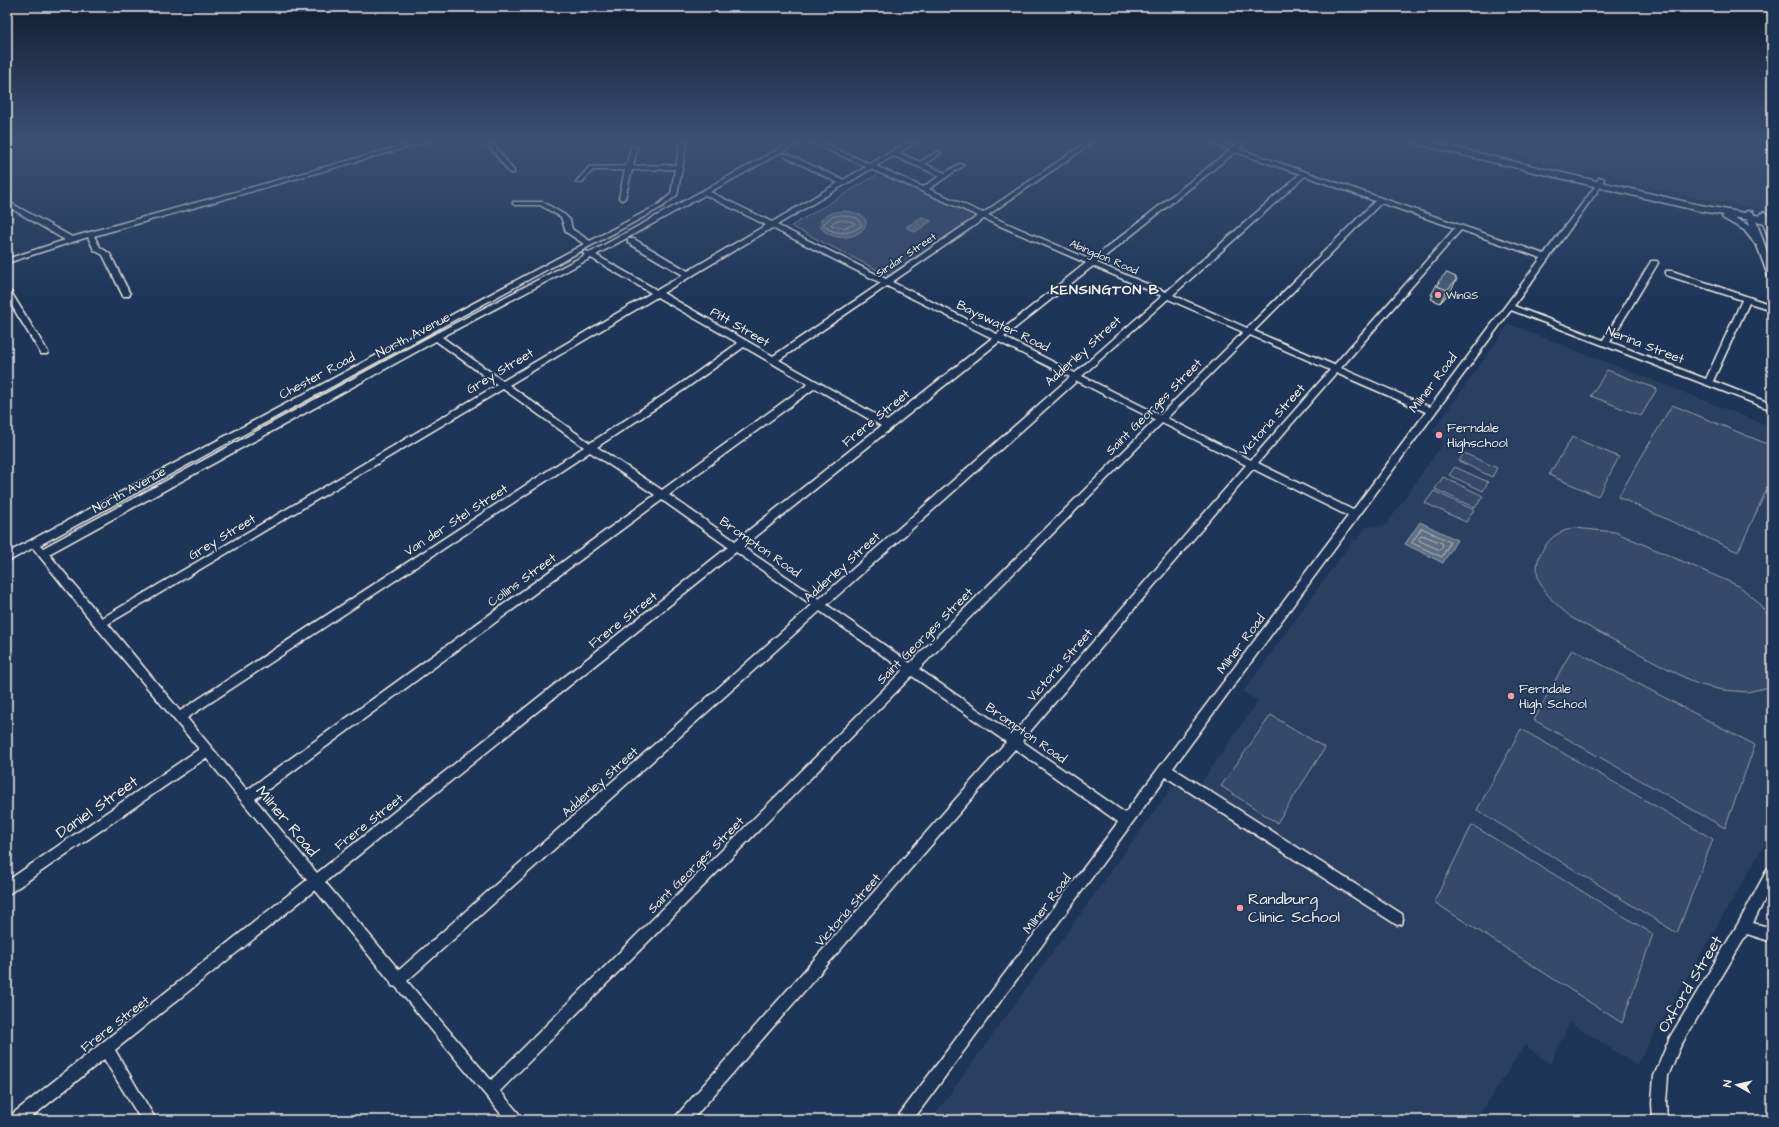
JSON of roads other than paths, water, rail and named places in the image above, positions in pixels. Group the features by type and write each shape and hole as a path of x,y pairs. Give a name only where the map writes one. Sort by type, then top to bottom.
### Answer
{"main road":[{"path":"1645,194 1724,216 1747,228 1759,243"},
{"path":"1658,194 1750,214"},
{"path":"1696,208 1769,217"}],"street":[{"path":"7,261 90,234 236,194"},
{"path":"622,198 623,194"},
{"name":"Chester Road","path":"7,558 38,548 670,200 674,194"},
{"name":"North Avenue","path":"38,548 436,338 702,194"},
{"name":"Bayswater Road","path":"708,194 1354,514"},
{"name":"Grey Street","path":"100,624 825,194"},
{"name":"Abingdon Road","path":"931,194 1431,411"},
{"name":"Sirdar Street","path":"773,360 1016,194"},
{"name":"Frere Street","path":"16,1120 737,548 1180,194"},
{"name":"Adderley Street","path":"397,981 1282,194"},
{"path":"1358,194 1545,258"},
{"name":"Milner Road","path":"904,1120 1166,770 1354,514 1509,307 1591,194"},
{"name":"Saint Georges Street","path":"490,1091 1379,201"},
{"path":"7,203 70,240"},
{"path":"515,203 540,204 563,216 569,230 589,244"},
{"path":"1750,214 1759,243 1772,276"},
{"path":"1769,217 1772,237"},
{"name":"Victoria Street","path":"682,1120 1014,742 1252,464 1459,228"},
{"path":"90,234 97,248 106,254 126,294"},
{"path":"631,240 690,275"},
{"name":"Pitt Street","path":"580,249 888,426"},
{"path":"1605,344 1654,263"},
{"path":"1669,273 1770,307"},
{"path":"7,292 44,352"},
{"path":"1708,383 1746,300"},
{"name":"Nerina Street","path":"1509,307 1772,407"},
{"name":"Brompton Road","path":"436,338 590,447 662,495 1128,821"},
{"name":"Van der Stel Street","path":"180,717 682,387 744,343"},
{"name":"Collins Street","path":"246,798 814,384"},
{"name":"Milner Road","path":"38,548 100,624 180,717 206,751 397,981 515,1120"},
{"name":"Daniel Street","path":"7,889 206,751"},
{"path":"1166,770 1397,919"},
{"name":"Oxford Street","path":"1660,1120 1659,1103 1661,1076 1675,1042 1744,927 1772,872"},
{"path":"1744,927 1772,935"},
{"path":"106,1049 148,1120"}],"water":[{"path":"843,211 858,214 865,219 865,225 861,231 853,236 842,237 831,235 821,228 821,220 828,214"},
{"path":"922,217 931,221 915,232 906,227"},
{"path":"1420,522 1457,540 1443,563 1405,544"}],"place":[{"name":"WinQS","path":"1438,295"},
{"name":"Ferndale Highschool","path":"1439,435"},
{"name":"Ferndale High School","path":"1511,696"},
{"name":"Randburg Clinic School","path":"1240,908"}],"district":[{"name":"KENSINGTON B","path":"1105,290"}]}
